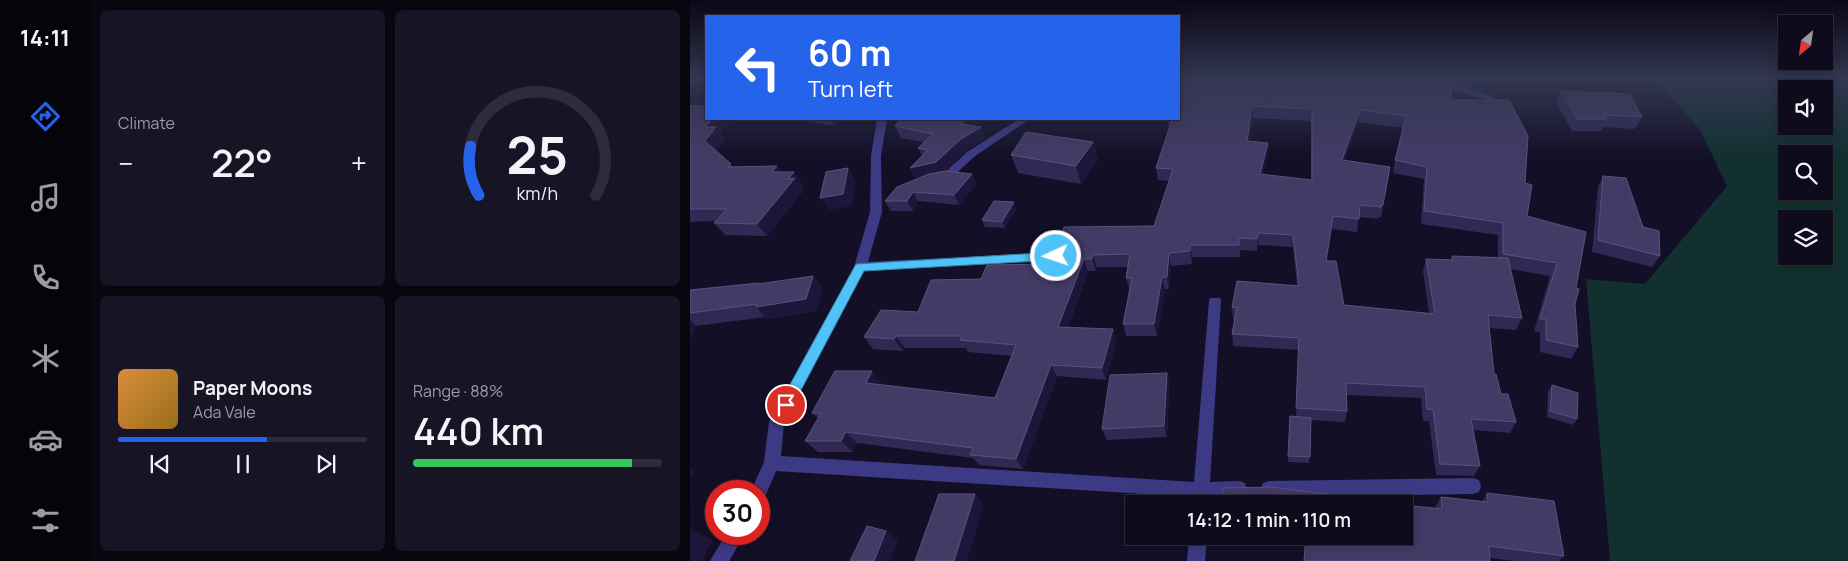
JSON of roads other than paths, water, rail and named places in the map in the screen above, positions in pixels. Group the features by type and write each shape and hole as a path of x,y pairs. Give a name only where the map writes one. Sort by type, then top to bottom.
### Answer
{"street":[{"path":"764,480 772,463 777,422 860,267 876,212 876,156 882,120"},
{"path":"923,182 945,178 971,154 1024,120"},
{"path":"876,212 890,199"},
{"path":"860,267 1056,256"},
{"path":"1201,495 1215,301"},
{"path":"772,463 1176,495"},
{"path":"1250,495 1473,486"},
{"path":"719,561 729,545"},
{"path":"1196,561 1197,545"}]}
